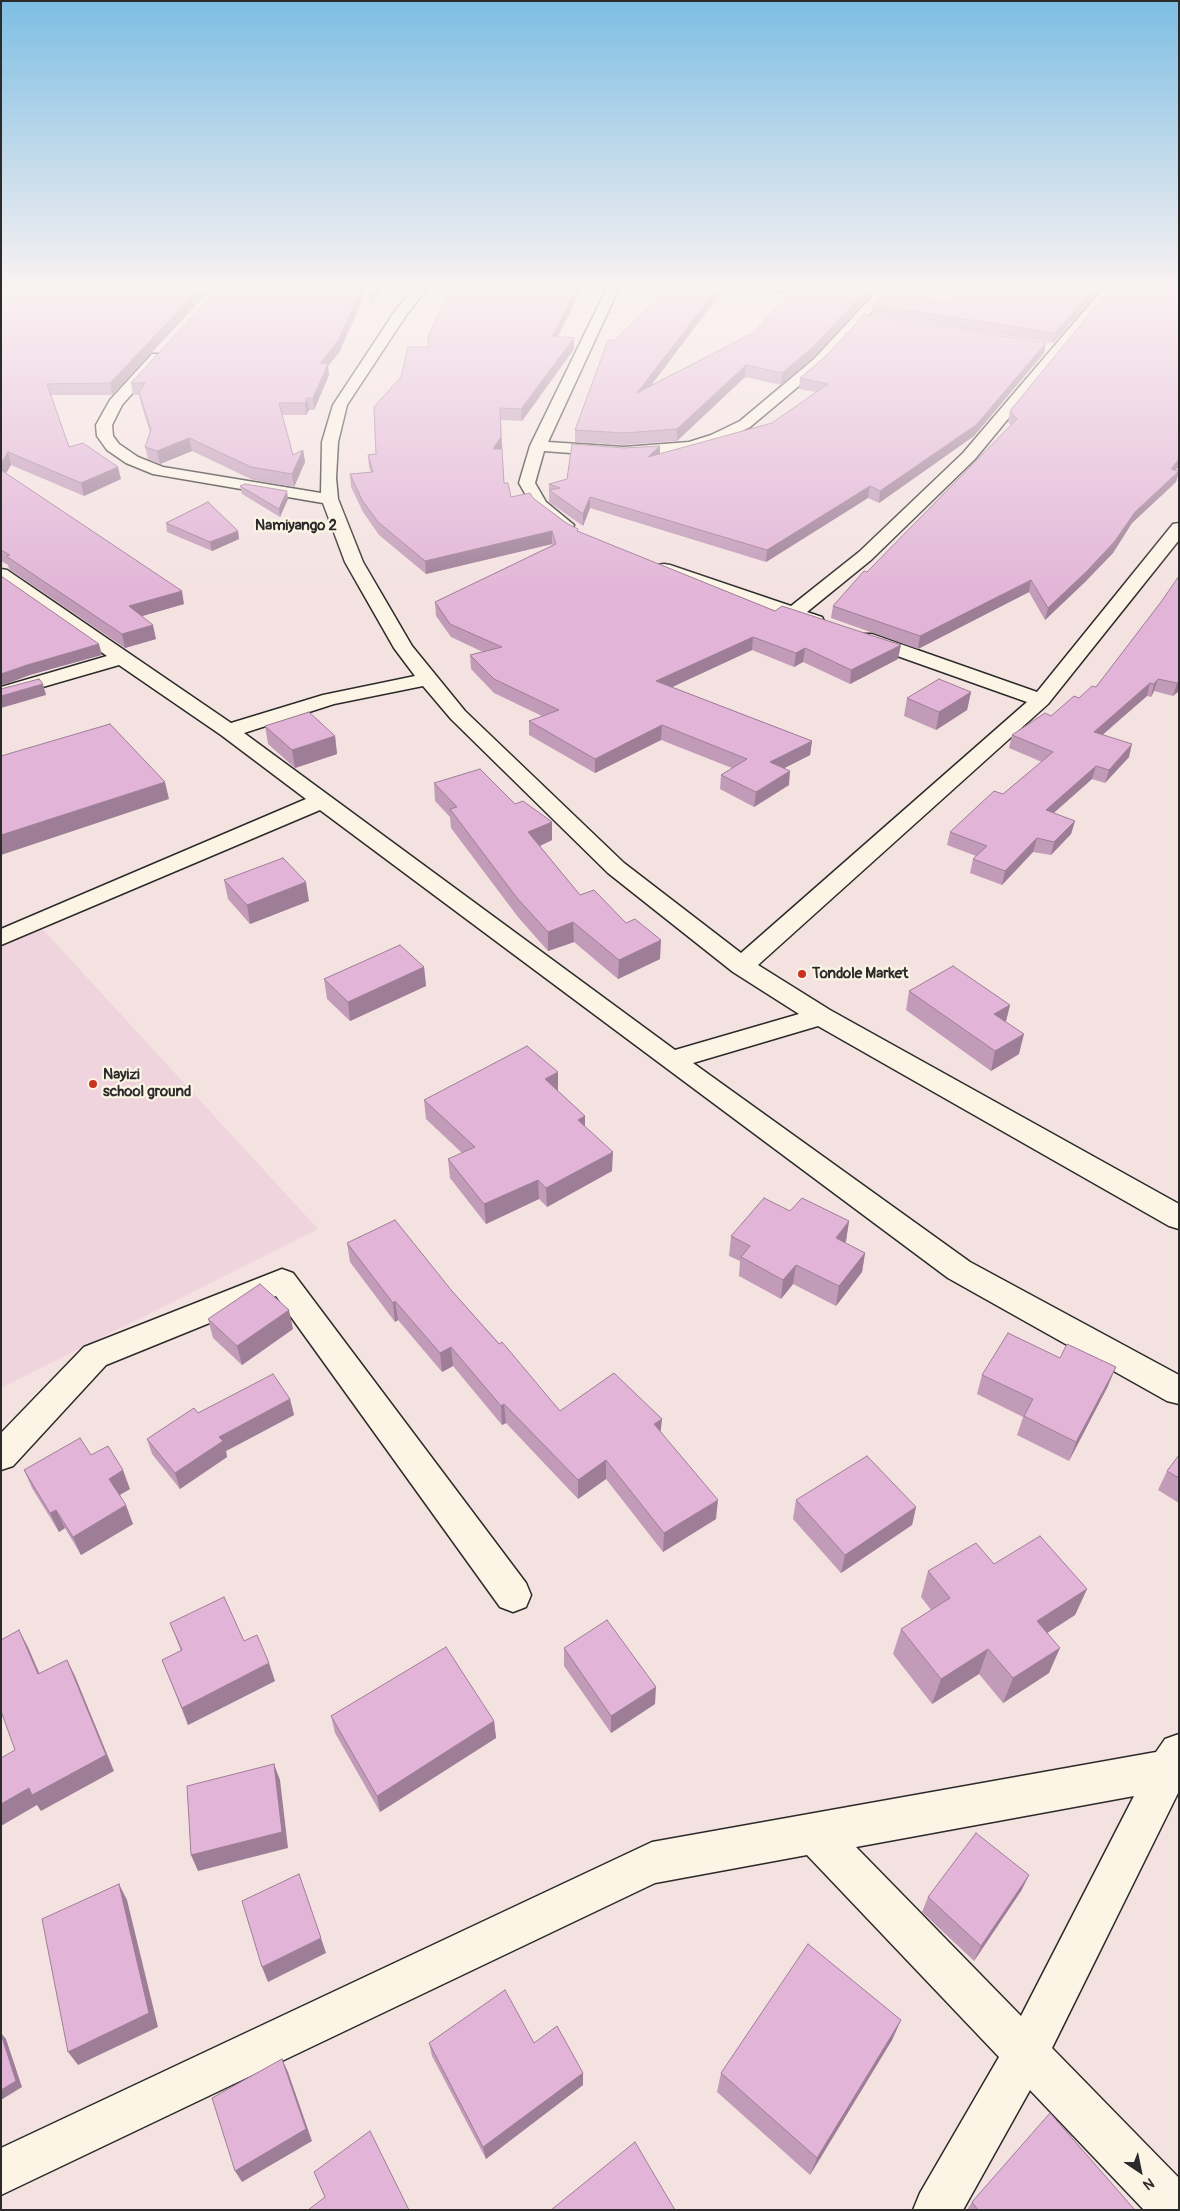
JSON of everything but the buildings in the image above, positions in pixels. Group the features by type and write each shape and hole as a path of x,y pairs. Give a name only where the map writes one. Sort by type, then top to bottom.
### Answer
{"street":[{"path":"124,393 115,403 104,425 105,436 113,447 132,460 159,471 330,499"},
{"path":"348,393 340,405 330,442 330,499 354,562 376,604 404,648 464,721 616,868 742,966 821,1016 1179,1218"},
{"path":"563,393 538,446 527,483 540,505 581,534"},
{"path":"538,446 624,452 691,446 716,438 745,424 783,393"},
{"path":"794,614 865,556 969,456 1022,393"},
{"path":"742,966 1041,700 1179,528"},
{"path":"648,563 831,626"},
{"path":"1,574 228,731 320,802 959,1270 1179,1391"},
{"path":"849,633 1041,700"},
{"path":"1,692 121,658"},
{"path":"228,731 330,699 428,679"},
{"path":"1,938 320,802"},
{"path":"671,1060 821,1016"},
{"path":"1,1456 95,1356 282,1281 513,1594"},
{"path":"1,2172 652,1862 814,1833 1173,1762"},
{"path":"937,2210 1027,2052 1173,1762"},
{"path":"814,1833 1027,2052 1177,2210"}],"shaded area":[{"name":"Nayizi school ground","path":"37,923 318,1229 1,1388 1,939"}],"place":[{"name":"Tondole Market","path":"802,974"},
{"name":"Nayizi school ground","path":"93,1084"}],"district":[{"name":"Namiyango 2","path":"296,526"}]}
